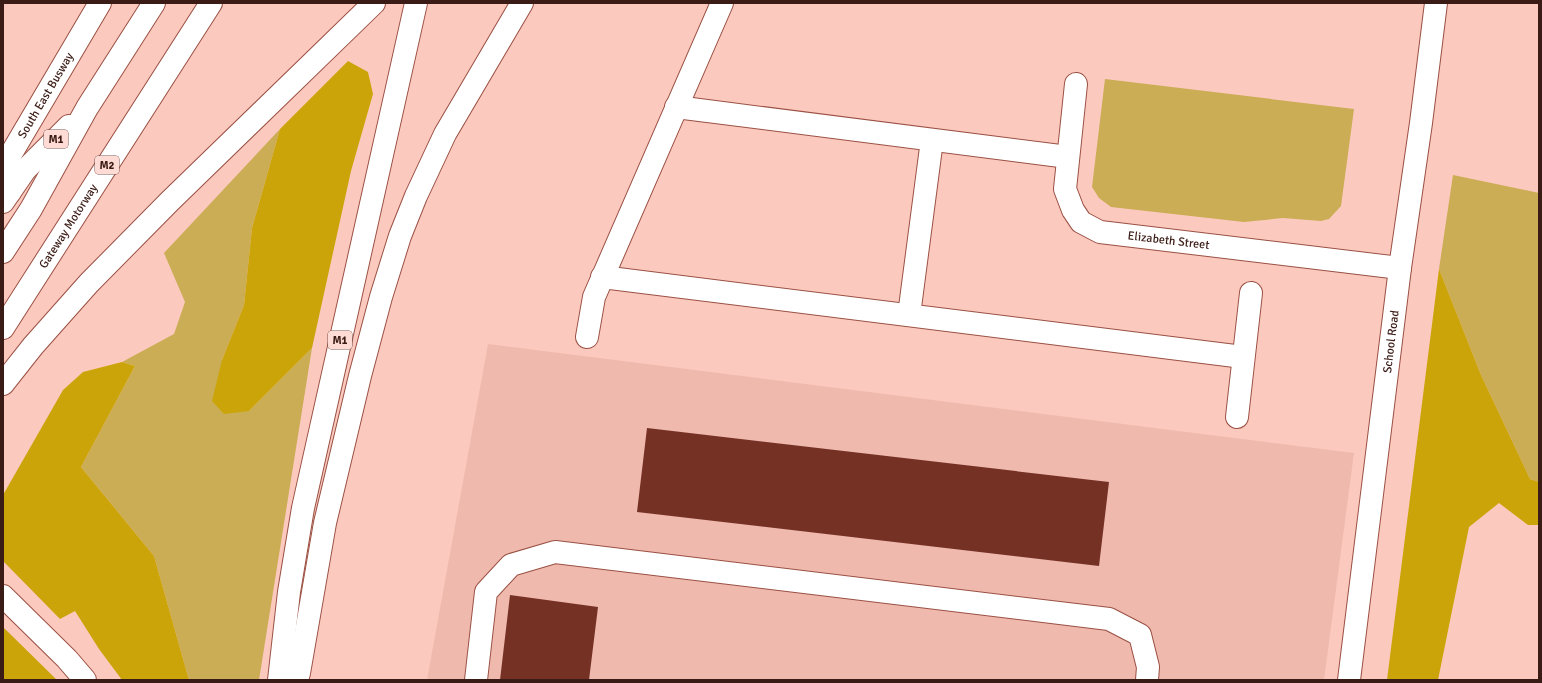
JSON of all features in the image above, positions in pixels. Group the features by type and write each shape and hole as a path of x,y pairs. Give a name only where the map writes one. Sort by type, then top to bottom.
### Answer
{"main road":[{"name":"South East Busway","path":"6,197 8,159 100,3"},
{"name":"M1","path":"6,197 25,170 87,108 154,3"},
{"name":"Gateway Motorway","path":"3,328 211,3"},
{"name":"M1","path":"279,680 289,592 303,508 416,3"},
{"path":"296,680 299,673 326,515 381,297 400,236 416,196 445,134 522,3"},
{"path":"587,336 594,297 602,277 722,3"},
{"name":"School Road","path":"1349,680 1400,268 1421,123 1436,3"},
{"path":"3,384 33,346 89,283 368,9"},
{"name":"Elizabeth Street","path":"1076,84 1065,189 1073,210 1081,222 1100,232 1400,268"},
{"path":"3,252 31,209 87,108"},
{"path":"676,108 1068,157"},
{"path":"909,315 932,140"},
{"path":"602,277 1243,357"},
{"path":"1237,416 1251,293"},
{"path":"476,680 486,592 511,565 555,552 1109,619 1140,635 1148,666 1147,680"},
{"path":"3,596 67,659 85,680"}],"shaded area":[{"path":"348,61 368,72 373,94 351,171 312,348 249,411 224,414 212,401 222,360 244,305 252,228 280,129"},
{"path":"1105,79 1354,109 1341,206 1329,219 1321,221 1283,218 1244,222 1111,207 1099,198 1092,187"},
{"path":"280,129 252,228 244,305 222,360 249,411 312,348 259,680 189,680 154,556 81,467 135,366 122,362 174,334 185,302 164,253"},
{"path":"1453,175 1539,193 1539,482 1530,479 1481,375 1439,269"},
{"path":"1439,269 1481,375 1530,479 1539,482 1539,525 1528,525 1499,503 1469,527 1438,680 1387,680"},
{"path":"488,344 1354,453 1324,680 427,680"},
{"path":"122,362 135,366 81,467 154,556 189,680 122,680 99,649 75,611 60,619 3,561 3,495 63,390 83,372"},
{"path":"3,627 57,680 3,680"}],"building":[{"path":"647,428 1109,482 1099,566 637,512"},
{"path":"510,595 598,607 589,680 500,680"}]}
